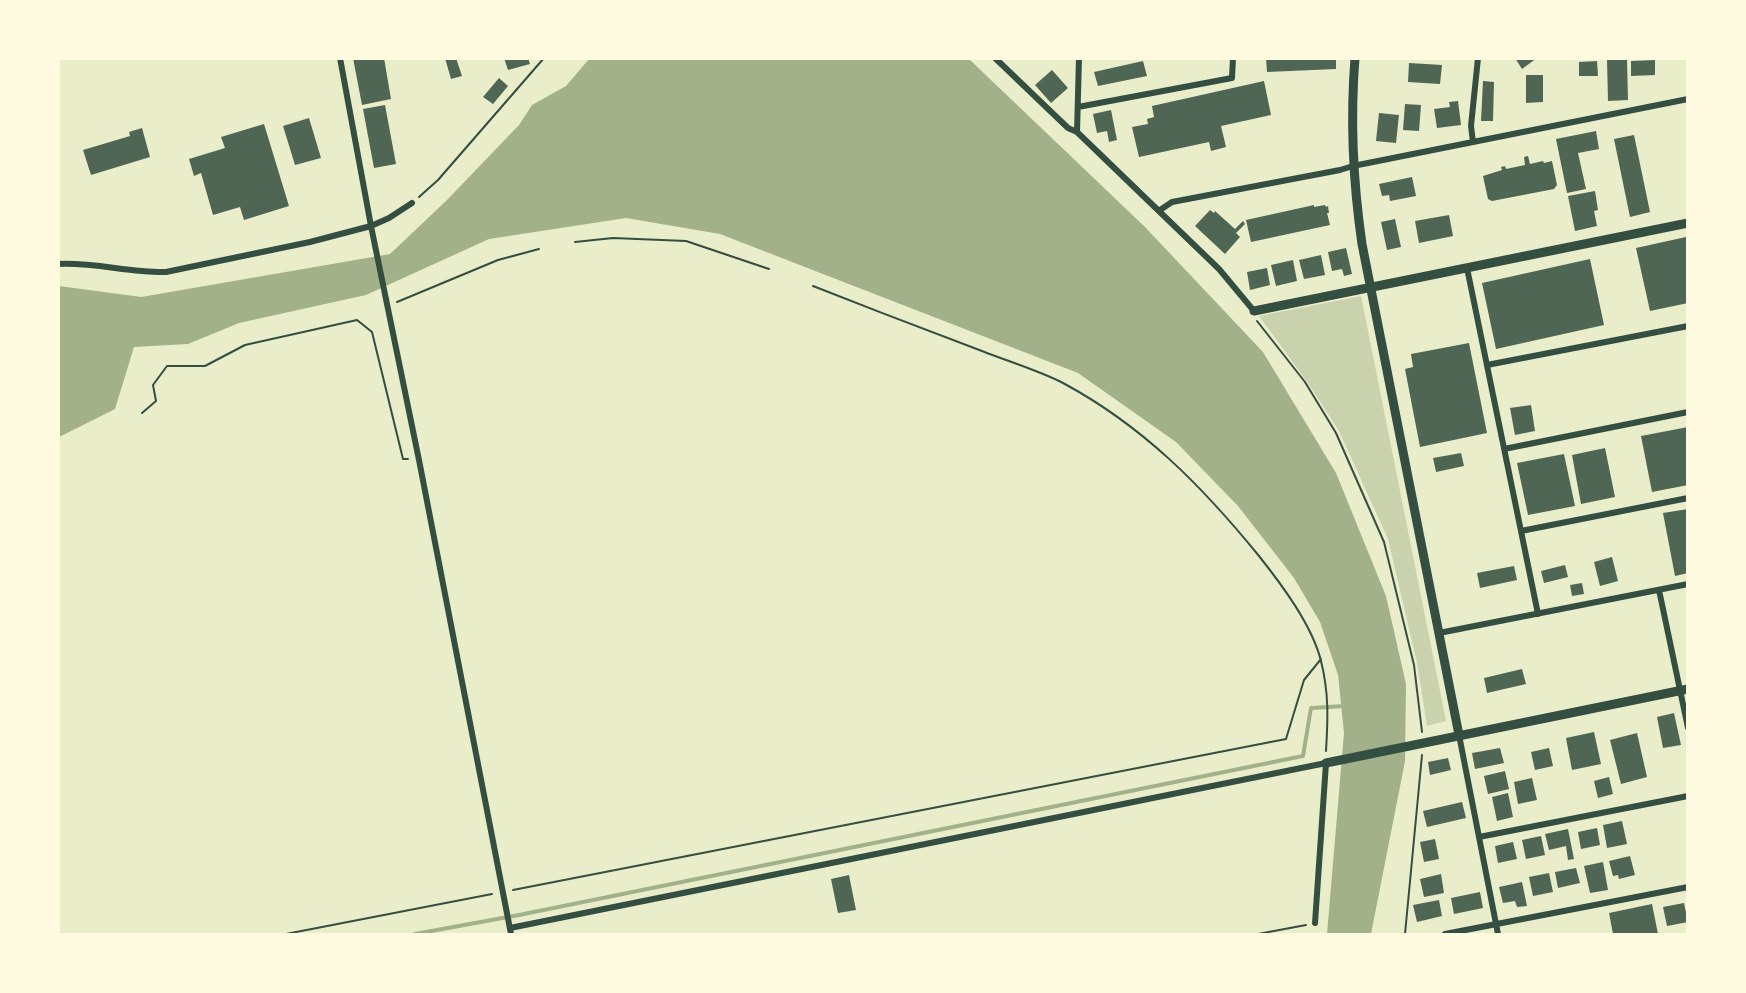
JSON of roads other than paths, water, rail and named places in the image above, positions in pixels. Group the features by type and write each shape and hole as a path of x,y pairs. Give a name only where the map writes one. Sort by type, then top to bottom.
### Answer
{"street":[{"path":"340,58 510,931 1684,690"},
{"path":"995,58 1068,128 1077,132 1160,210 1219,269 1254,311 1688,223"},
{"path":"1077,132 1079,58"},
{"path":"1078,107 1232,78 1233,58"},
{"path":"1355,58 1352,121 1353,166 1360,234 1498,934"},
{"path":"1473,142 1471,126 1478,58"},
{"path":"1160,210 1172,202 1688,99"},
{"path":"58,264 76,263 144,273 165,272 310,242 371,226 389,218 412,203"},
{"path":"1467,268 1538,614"},
{"path":"1487,365 1688,326"},
{"path":"1504,449 1688,412"},
{"path":"1521,531 1688,498"},
{"path":"1439,633 1688,584"},
{"path":"1659,590 1684,690 1688,728"},
{"path":"1315,923 1326,763"},
{"path":"1479,837 1688,796"},
{"path":"1445,934 1688,886"}],"waterway":[{"path":"415,934 519,915 1303,756 1311,708 1345,706"}]}
